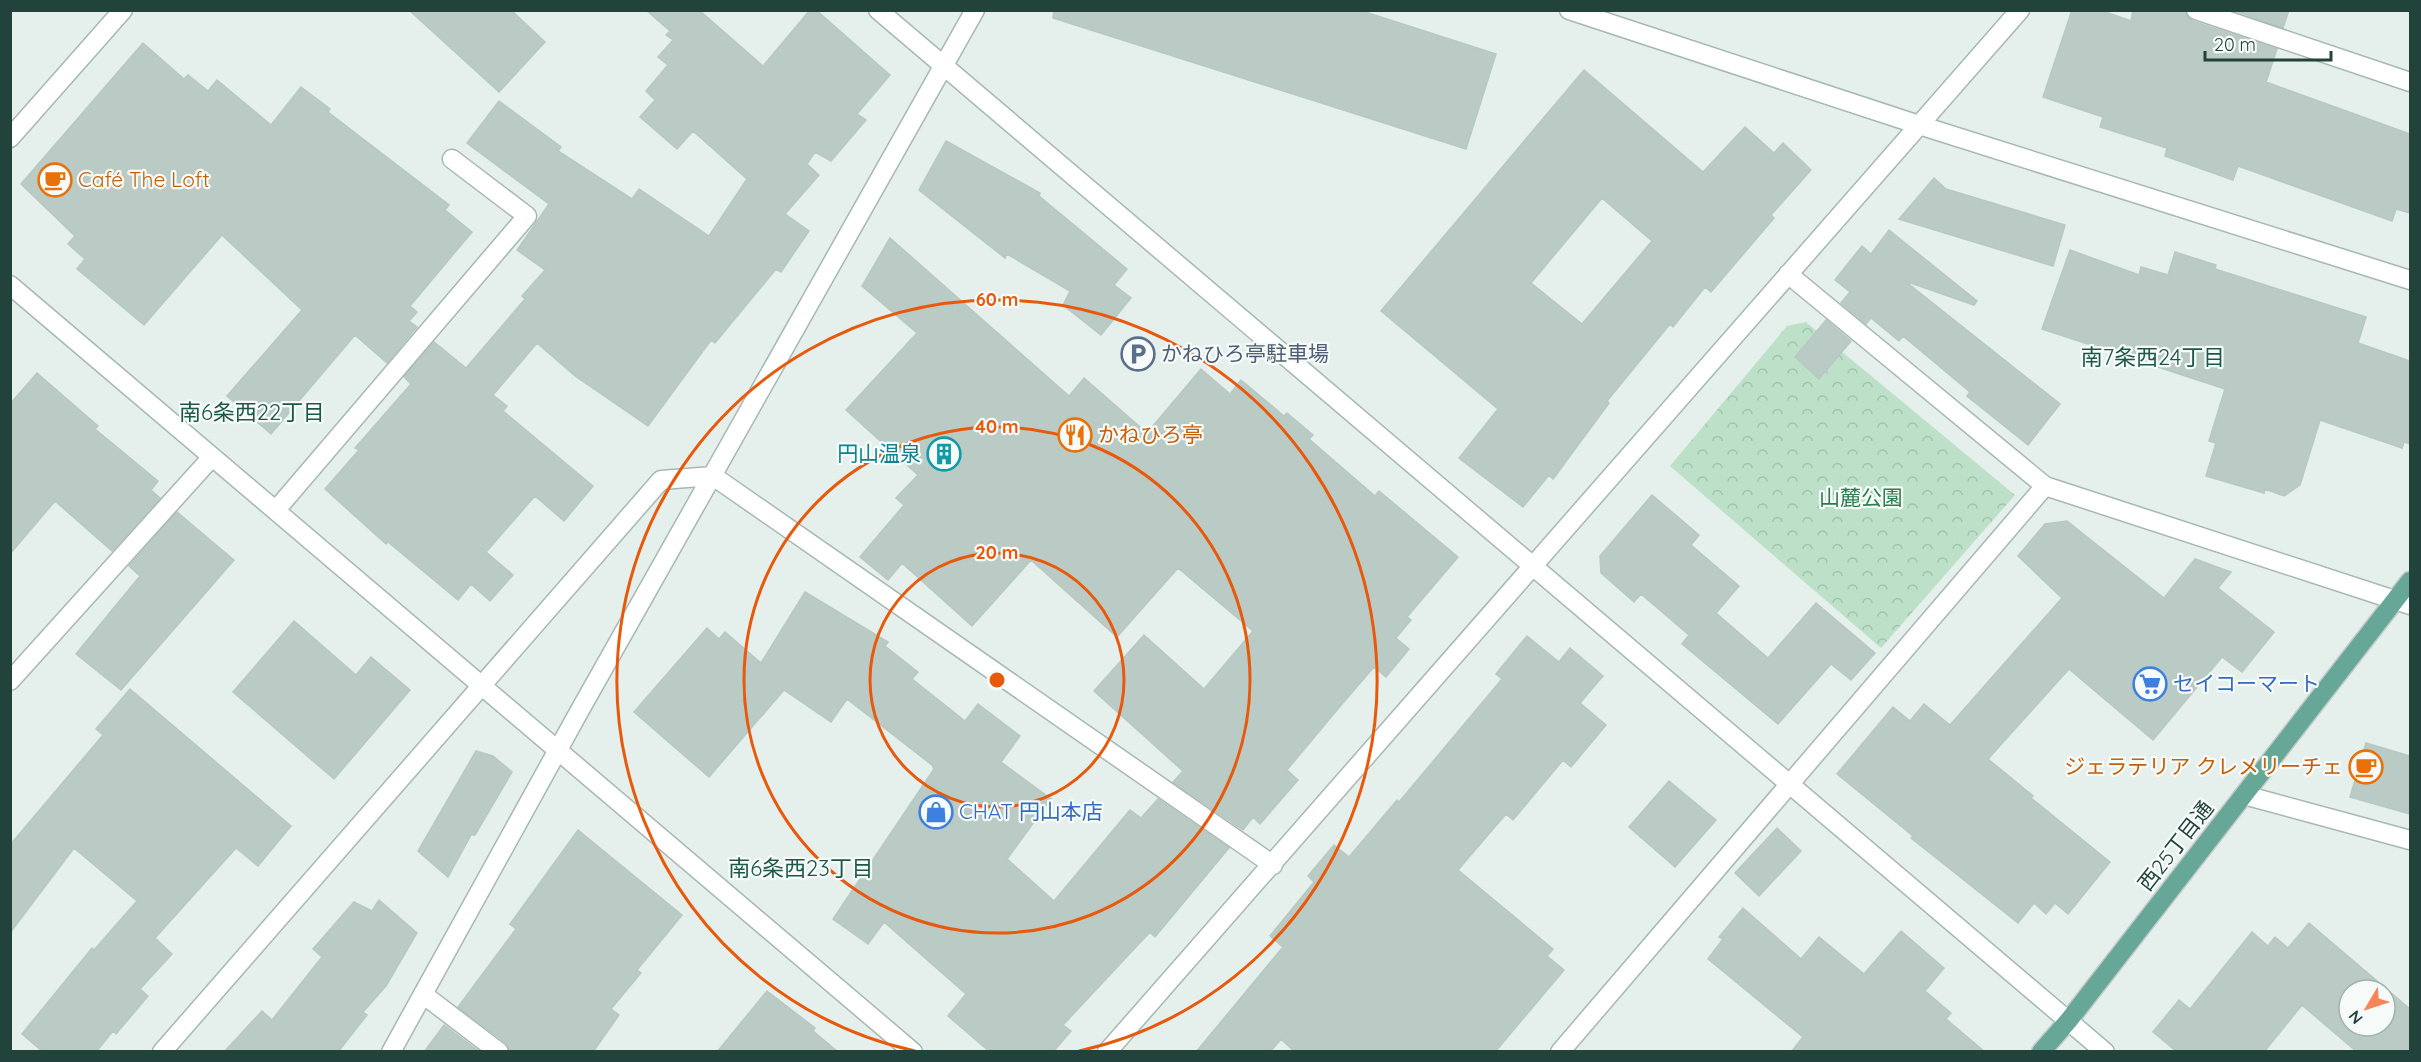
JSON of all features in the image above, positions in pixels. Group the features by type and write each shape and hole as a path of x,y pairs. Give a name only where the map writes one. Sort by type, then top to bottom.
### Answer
{"main road":[{"name":"西25丁目通","path":"2041,1052 2069,1020 2244,795 2403,602 2410,581"}],"street":[{"path":"10,138 123,10"},
{"path":"878,10 2105,1052"},
{"path":"391,1052 558,750 975,10"},
{"path":"1569,10 1919,125 2410,280"},
{"path":"1107,1052 2020,10"},
{"path":"2196,10 2410,82"},
{"path":"276,510 527,216 452,159"},
{"path":"1788,274 2045,486 2403,602"},
{"path":"10,285 913,1052"},
{"path":"10,681 212,457"},
{"path":"162,1052 661,480 713,476 1273,865"},
{"path":"1560,1052 2045,486"},
{"path":"2244,795 2410,840"},
{"path":"424,995 499,1052"}],"green space":[{"name":"山麓公園","path":"1806,322 2015,495 1881,648 1670,466 1787,326"}],"building":[{"path":"409,10 511,10 545,42 499,92"},
{"path":"646,10 699,10 763,66 810,10 816,10 890,75 857,114 866,120 831,161 815,152 807,164 819,175 785,214 809,231 781,272 776,269 715,343 711,340 648,426 575,376 537,343 493,395 507,406 503,411 593,486 564,521 535,496 486,552 513,575 490,601 471,584 458,600 388,542 386,544 325,489 359,450 355,448 411,384 404,377 434,342 466,368 525,299 522,296 545,270 517,250 549,204 467,143 499,101 561,147 558,151 632,199 639,189 709,236 747,179 693,131 677,149 640,117 655,100 646,91 668,65 658,57 673,40 666,35 670,31"},
{"path":"1054,10 1359,10 1496,54 1466,149 1053,18"},
{"path":"2072,10 2100,10 2131,21 2133,10 2185,10 2192,21 2277,49 2266,82 2410,134 2410,213 2396,209 2392,221 2238,166 2233,180 2165,156 2167,148 2100,127 2103,117 2043,97"},
{"path":"2233,10 2289,10 2283,28"},
{"path":"143,43 184,79 188,75 208,91 217,80 271,125 301,87 330,109 328,112 449,205 445,210 472,232 410,306 417,312 409,321 417,327 387,363 355,335 271,434 227,396 302,310 222,235 144,325 77,269 85,259 68,244 75,236 21,184"},
{"path":"1584,70 1703,172 1745,127 1774,153 1783,143 1811,170 1771,215 1774,218 1711,292 1705,287 1673,327 1670,324 1607,401 1609,403 1553,479 1549,475 1523,507 1459,458 1498,409 1381,311","holes":["1602,198 1652,241 1582,324 1531,283"]},
{"path":"946,141 1040,193 1039,196 1127,269 1114,285 1131,298 1101,335 1063,305 1070,291 1007,254 1005,258 919,190"},
{"path":"1934,178 1946,189 2065,225 2053,266 1899,219"},
{"path":"1889,230 1977,301 1974,305 1905,281 2060,404 2028,445 1967,396 1970,392 1903,336 1899,341 1871,318 1866,324 1841,303 1850,292 1835,280 1862,246 1871,254"},
{"path":"890,238 1069,396 1084,378 1147,433 1201,369 1230,394 1241,380 1284,416 1287,413 1313,435 1309,439 1375,496 1379,491 1458,557 1407,617 1411,620 1396,638 1409,649 1386,677 1374,667 1342,704 1287,770 1298,780 1260,824 1253,817 1243,830 1173,782 1183,771 1094,691 1144,635 1204,689 1253,631 1178,568 1117,637 1031,560 972,626 902,563 888,580 860,557 904,505 896,498 918,475 846,410 917,333 862,286"},
{"path":"2070,250 2139,275 2141,267 2168,275 2175,252 2216,265 2215,269 2366,317 2358,343 2410,361 2410,444 2404,442 2402,448 2320,420 2300,485 2284,496 2265,489 2264,493 2206,476 2216,443 2209,441 2225,389 2042,329"},
{"path":"1826,320 1851,341 1819,379 1795,357"},
{"path":"37,373 98,426 95,429 158,481 151,490 160,498 112,551 55,501 10,554 10,404"},
{"path":"1652,495 1699,535 1691,545 1739,586 1716,613 1768,658 1816,603 1875,653 1851,680 1831,664 1778,724 1682,644 1689,635 1641,594 1634,602 1601,573 1600,556"},
{"path":"177,512 234,560 121,690 76,654 140,576 129,566"},
{"path":"2067,521 2164,598 2195,559 2231,572 2218,588 2274,632 2242,672 2222,657 2153,740 2069,669 1988,759 2033,796 2031,798 2110,862 2068,914 2055,903 2046,914 2034,903 2018,923 1911,838 1913,836 1837,774 1893,707 1910,721 1924,704 1950,725 2062,598 2018,556 2045,524"},
{"path":"805,592 888,642 885,646 918,672 912,679 965,721 978,704 1020,736 1001,762 1051,799 1007,859 1054,901 1130,810 1141,818 1158,799 1229,848 1155,937 1150,932 1063,1025 1071,1031 1053,1052 990,1052 948,1016 966,994 884,922 868,944 833,919 934,769 932,765 847,699 831,722 784,690 709,777 634,712 707,628 719,639 725,632 761,663"},
{"path":"294,621 356,675 371,657 410,690 334,779 233,692"},
{"path":"1527,636 1559,662 1570,648 1603,676 1580,703 1606,725 1571,767 1563,760 1513,820 1506,814 1458,870 1553,949 1547,956 1564,970 1495,1052 1295,1052 1281,1039 1270,1052 1196,1052 1283,947 1270,936 1314,882 1308,876 1334,845 1349,857 1397,800 1399,802 1502,679 1496,674"},
{"path":"130,689 291,826 258,866 236,848 155,938 172,954 140,989 148,996 116,1034 113,1031 96,1052 43,1052 22,1034 92,948 94,950 137,901 74,848 10,933 10,845 103,735 96,729"},
{"path":"2366,743 2410,756 2410,814 2350,797"},
{"path":"476,751 493,756 512,772 475,835 471,835 448,877 418,851"},
{"path":"1669,781 1716,820 1675,867 1629,827"},
{"path":"1777,828 1801,851 1759,896 1735,873"},
{"path":"578,830 682,915 637,970 641,973 611,1009 619,1015 593,1052 510,1052 506,1043 458,1007 516,929 510,924"},
{"path":"379,900 417,933 386,986 363,1012 367,1015 338,1052 224,1052 262,1011 272,1020 322,957 313,949 354,902 372,911"},
{"path":"1743,908 1801,959 1819,937 1864,974 1901,931 1944,968 1925,991 1951,1013 1946,1019 1985,1052 1791,1052 1803,1037 1708,959 1723,939 1719,937"},
{"path":"2309,923 2374,978 2337,978 2337,1035 2302,1005 2264,1052 2177,1052 2153,1032 2179,1000 2190,1009 2252,932 2268,946 2275,937 2288,948"},
{"path":"767,991 815,1028 813,1031 838,1052 717,1052"},
{"path":"2397,998 2410,1009 2410,1052 2357,1052 2341,1038 2397,1038"},
{"path":"444,1025 480,1052 424,1052"}],"place":[{"name":"Café The Loft","path":"55,180"},
{"name":"かねひろ亭駐車場","path":"1138,354"},
{"name":"かねひろ亭","path":"1075,435"},
{"name":"円山温泉","path":"944,454"},
{"name":"セイコーマート","path":"2150,684"},
{"name":"ジェラテリア クレメリーチェ","path":"2366,767"},
{"name":"CHAT 円山本店","path":"936,812"}],"district":[{"name":"南7条西24丁目","path":"2153,357"},
{"name":"南6条西22丁目","path":"252,412"},
{"name":"南6条西23丁目","path":"801,868"}]}
